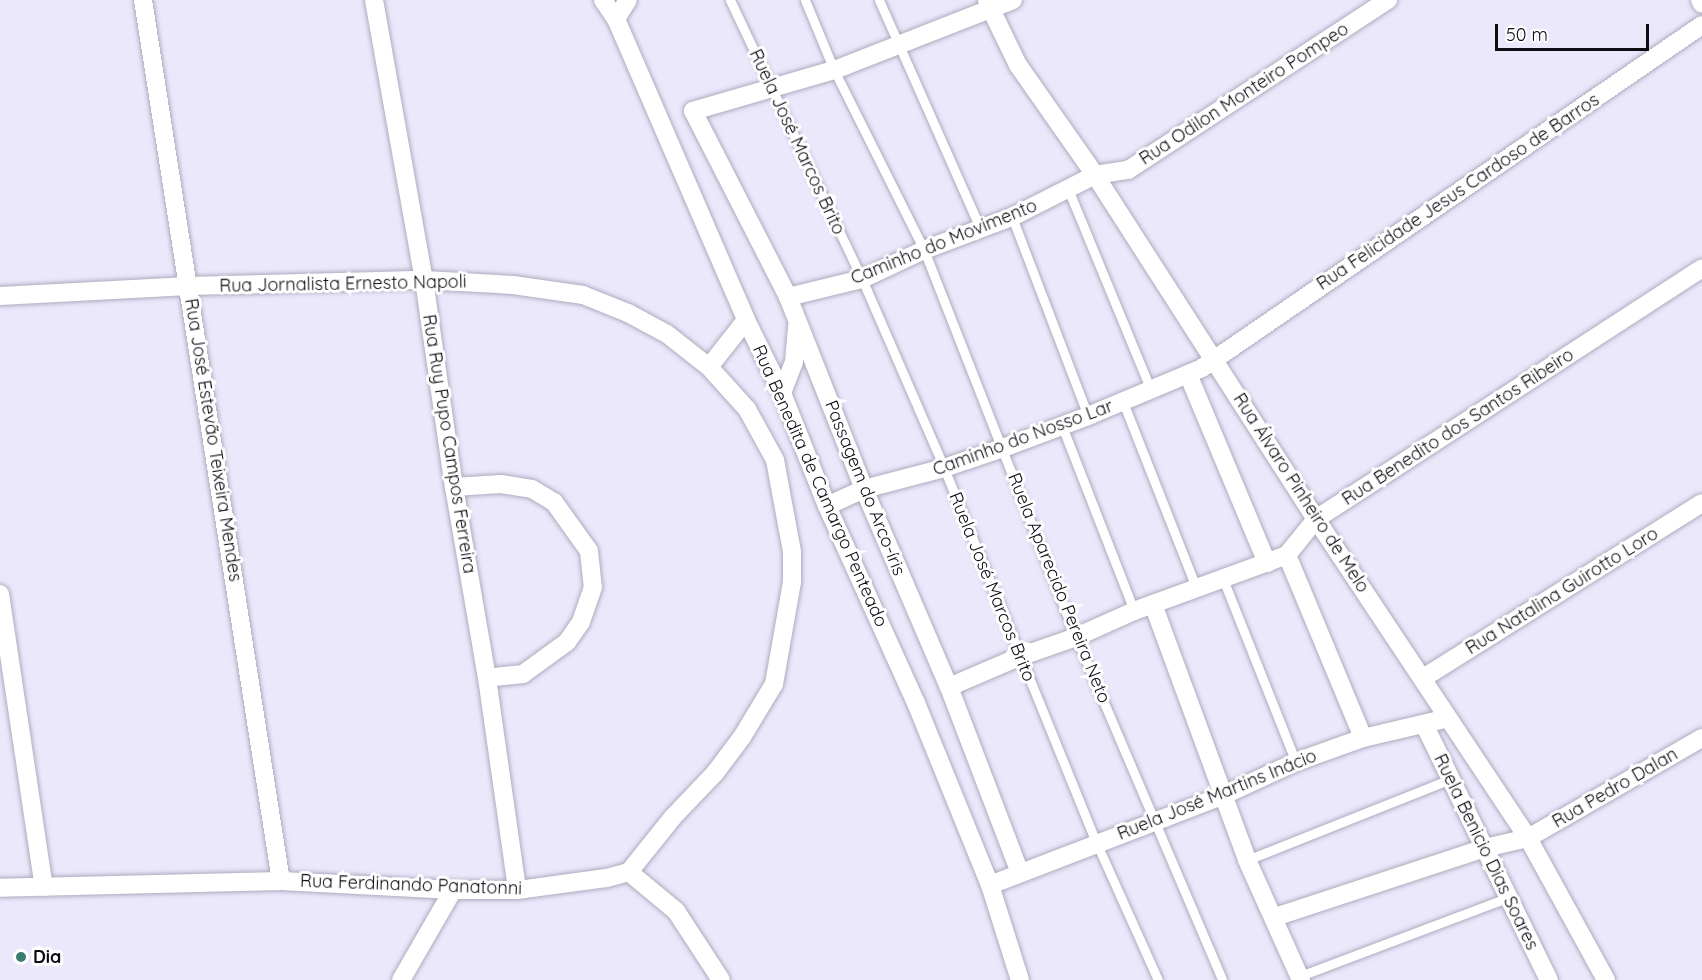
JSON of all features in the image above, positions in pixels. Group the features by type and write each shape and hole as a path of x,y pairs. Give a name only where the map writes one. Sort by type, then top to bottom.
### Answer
{"street":[{"name":"Rua José Estevão Teixeira Mendes","path":"143,0 281,881"},
{"name":"Rua Ruy Pupo Campos Ferreira","path":"374,0 424,280 454,487 487,678 517,890"},
{"name":"Rua Benedita de Camargo Penteado","path":"603,0 616,19 746,320 782,393 827,506 916,703 990,885 1020,980"},
{"path":"616,19 628,0"},
{"path":"772,90 834,70 989,4 1013,0"},
{"name":"Rua Odilon Monteiro Pompeo","path":"1095,175 1128,170 1388,0"},
{"path":"1700,0 1702,4"},
{"name":"Rua Álvaro Pinheiro de Melo","path":"989,4 1018,65 1095,175 1316,519 1528,838 1606,980"},
{"name":"Rua Felicidade Jesus Cardoso de Barros","path":"1215,359 1702,25"},
{"name":"Passagem do Arco-íris","path":"772,90 693,111 788,297 864,489 949,687 1020,873"},
{"name":"Caminho do Movimento","path":"788,297 862,279 924,250 1012,217 1095,175"},
{"name":"Rua Benedito dos Santos Ribeiro","path":"949,687 1019,657 1076,637 1134,611 1287,555 1316,519 1702,268"},
{"name":"Rua Jornalista Ernesto Napoli","path":"0,296 189,286 424,280 513,285 583,295 628,313 667,334 710,367 747,409 775,460 792,552 790,600 774,684 742,737 715,773 673,817 629,872"},
{"path":"710,367 746,320"},
{"path":"782,393 794,362 797,320"},
{"name":"Caminho do Nosso Lar","path":"827,506 864,489 944,468 1062,426 1188,374 1215,359"},
{"path":"1188,374 1267,563"},
{"path":"454,487 501,484 532,489 554,502 590,551 593,587 581,622 567,642 545,661 523,674 487,678"},
{"name":"Rua Natalina Guirotto Loro","path":"1423,678 1702,503"},
{"path":"1287,555 1363,738"},
{"path":"0,594 44,887"},
{"path":"1153,604 1247,860 1301,978"},
{"name":"Ruela José Martins Inácio","path":"990,885 1096,842 1222,796 1296,762 1363,738 1448,718"},
{"name":"Ruela Benicio Dias Soares","path":"1424,724 1549,980"},
{"name":"Rua Pedro Dalan","path":"1275,917 1485,848 1528,838 1702,738"},
{"path":"629,872 676,911 721,980"},
{"name":"Rua Ferdinando Panatonni","path":"0,888 281,881 453,890 517,890 606,878 629,872"},
{"path":"401,980 453,890"}],"lane":[{"name":"Ruela José Marcos Brito","path":"730,0 862,279 944,468 1096,842 1158,980"},
{"name":"Ruela Aparecido Pereira Neto","path":"805,0 834,70 924,250 1076,637 1222,980"},
{"path":"879,0 980,228"},
{"path":"1068,189 1151,390"},
{"path":"1012,217 1088,416"},
{"path":"1123,402 1196,587"},
{"path":"1062,426 1134,611"},
{"path":"1223,579 1296,762"},
{"path":"1247,860 1450,779"},
{"path":"1301,978 1509,897"}],"place":[{"name":"Dia","path":"21,957"}]}
